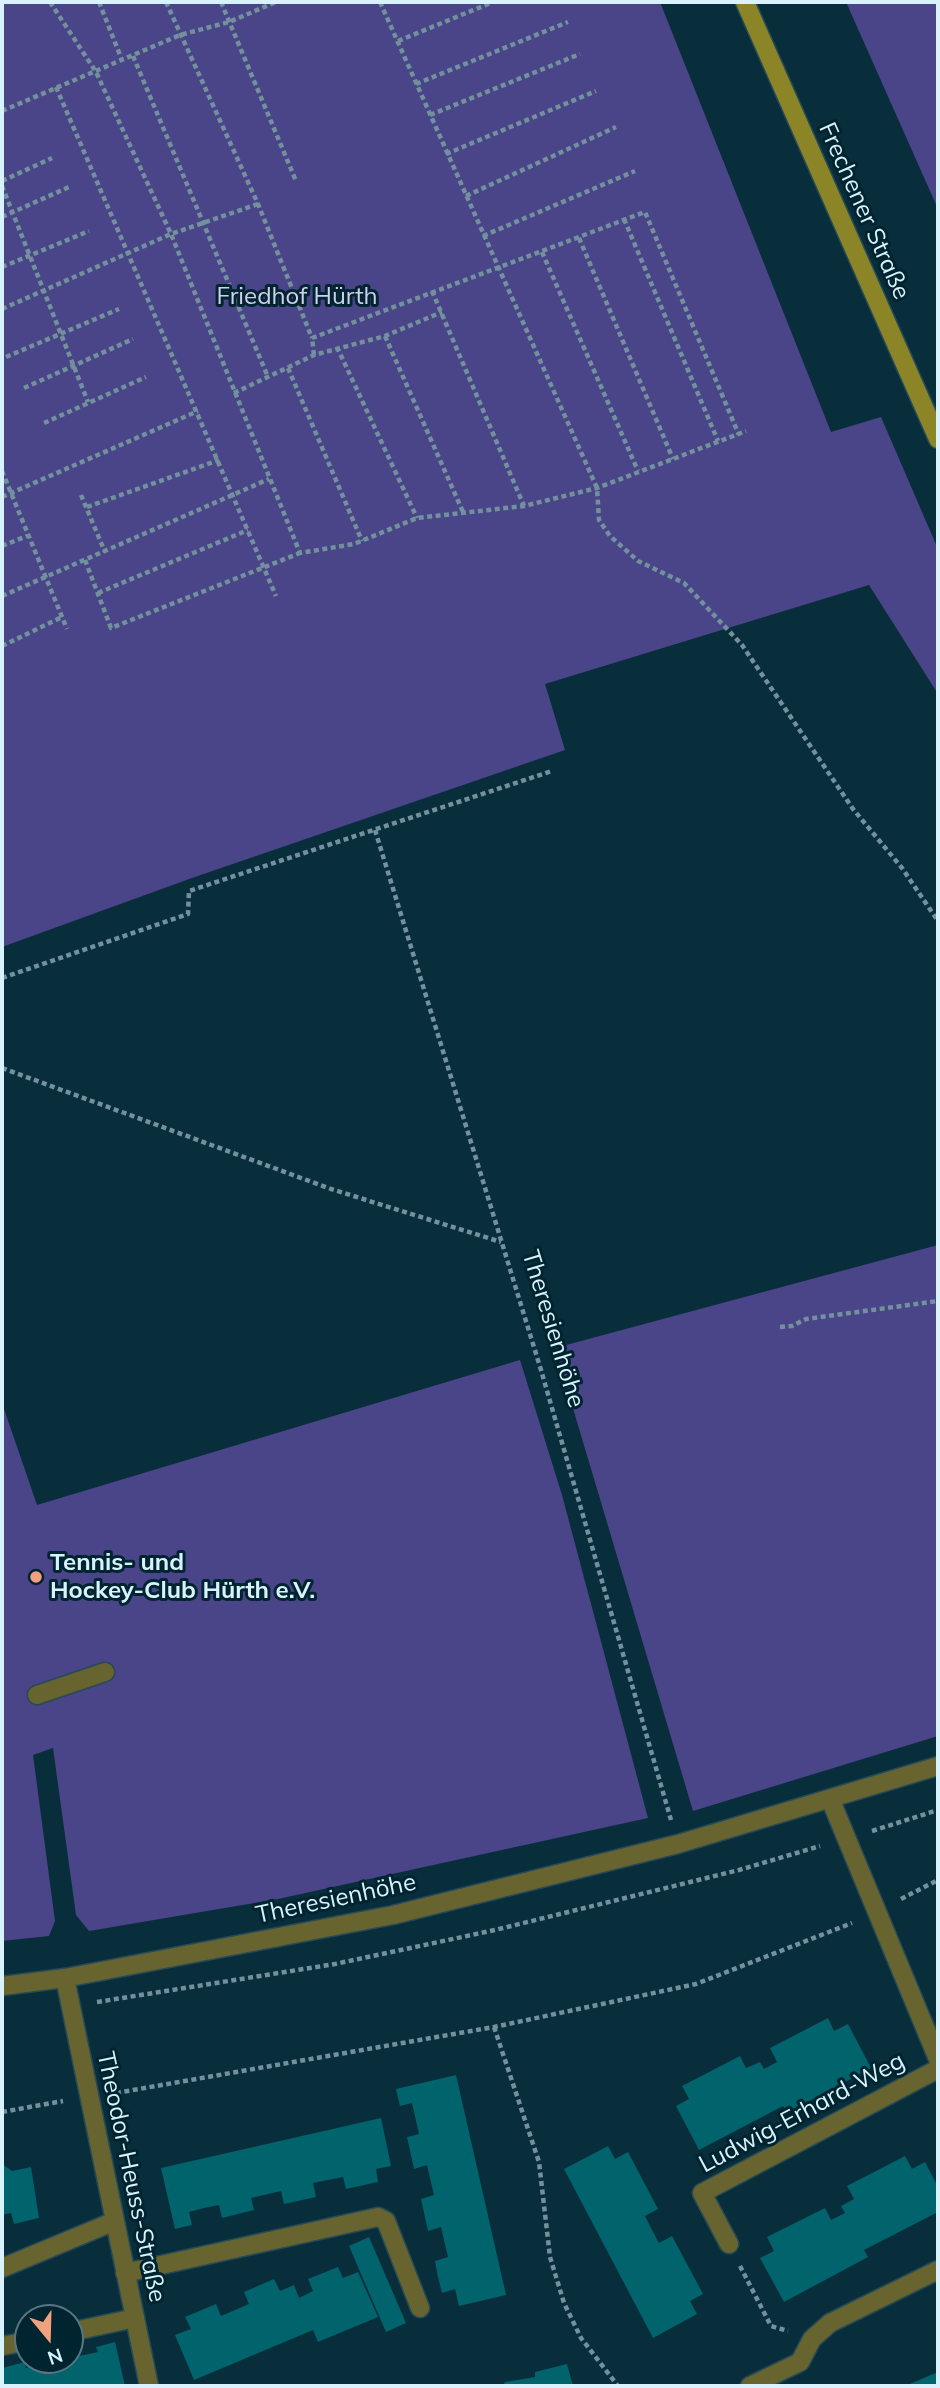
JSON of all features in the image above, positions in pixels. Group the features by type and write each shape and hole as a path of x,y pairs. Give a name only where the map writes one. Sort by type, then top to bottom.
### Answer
{"main road":[{"name":"Frechener Straße","path":"745,2 938,439"}],"street":[{"path":"37,1695 105,1672"},
{"name":"Theresienhöhe","path":"2,1986 65,1978 393,1915 678,1844 831,1801 938,1766"},
{"path":"831,1801 938,2059"},
{"name":"Theodor-Heuss-Straße","path":"65,1978 149,2386"},
{"name":"Ludwig-Erhard-Weg","path":"729,2244 702,2193 938,2068"},
{"path":"125,2273 378,2217 386,2221 421,2308"},
{"path":"2,2268 115,2221"},
{"path":"750,2386 800,2362 812,2339 830,2323 938,2270"},
{"path":"84,2329 135,2318"}],"path":[{"path":"50,2 96,72 171,234 300,553"},
{"path":"99,2 122,60"},
{"path":"166,2 258,204 312,338 314,355"},
{"path":"221,2 296,181"},
{"path":"2,110 180,35 229,22 276,2"},
{"path":"381,2 497,270 597,488 599,520 610,536 638,561 684,583 742,645 853,809 902,868 938,921"},
{"path":"398,41 493,2"},
{"path":"416,84 568,22"},
{"path":"430,115 580,54"},
{"path":"133,56 205,221 268,377"},
{"path":"56,87 276,596"},
{"path":"446,154 596,91"},
{"path":"466,196 616,127"},
{"path":"52,158 2,184 88,402"},
{"path":"483,236 635,171"},
{"path":"2,217 69,187"},
{"path":"2,309 171,234 258,204"},
{"path":"312,338 645,212 738,435"},
{"path":"624,219 718,441"},
{"path":"2,267 89,231"},
{"path":"579,238 673,459"},
{"path":"542,253 638,471"},
{"path":"432,291 524,506"},
{"path":"6,357 119,309"},
{"path":"234,394 314,355 385,336 442,312"},
{"path":"385,336 463,512"},
{"path":"24,388 133,340"},
{"path":"337,347 417,518"},
{"path":"288,368 362,541"},
{"path":"44,423 146,377"},
{"path":"2,498 198,411"},
{"path":"85,560 111,628 300,553 362,541 417,518 524,506 597,488 746,431"},
{"path":"87,507 219,460"},
{"path":"2,471 67,629"},
{"path":"2,596 269,479"},
{"path":"81,495 105,552"},
{"path":"98,593 248,530"},
{"path":"2,546 28,536"},
{"path":"2,646 62,617"},
{"path":"2,978 188,914 189,891 552,771"},
{"name":"Theresienhöhe","path":"375,830 501,1242 678,1844"},
{"path":"2,1068 331,1189 501,1242"},
{"path":"780,1326 792,1326 806,1319 938,1301"},
{"path":"177,1990 335,1965 495,1930 739,1870 938,1810"},
{"path":"2,2112 89,2095 147,2090 494,2027 696,1984 848,1925 938,1880"},
{"path":"494,2027 539,2162 550,2257 564,2303 581,2338 618,2386"},
{"path":"729,2244 771,2326 812,2339"}],"green space":[{"name":"Friedhof Hürth","path":"2,2 660,2 831,432 881,417 938,549 938,694 869,585 545,684 565,750 192,878 2,947"},
{"path":"846,2 938,2 938,209"},
{"path":"938,1245 938,1736 693,1811 555,1348"},
{"path":"520,1360 562,1495 648,1818 278,1899 89,1931 76,1915 53,1748 33,1755 55,1921 49,1936 2,1941 2,1403 37,1505"}],"building":[{"path":"828,2018 834,2031 848,2024 871,2068 787,2113 783,2106 699,2150 676,2106 689,2099 682,2086 740,2056 746,2068 760,2062 764,2069 777,2062 770,2048"},
{"path":"456,2075 506,2295 459,2306 455,2289 442,2293 435,2261 448,2257 441,2227 428,2231 421,2199 434,2195 427,2165 414,2169 407,2137 419,2134 412,2103 400,2106 396,2089"},
{"path":"381,2118 391,2166 376,2169 378,2182 346,2189 343,2177 313,2183 316,2197 284,2204 281,2191 251,2198 254,2210 222,2218 219,2205 204,2208 189,2212 192,2225 175,2229 161,2168"},
{"path":"608,2146 615,2159 628,2152 658,2209 645,2216 652,2230 659,2243 672,2236 703,2294 690,2301 697,2314 653,2338 564,2169"},
{"path":"905,2156 912,2169 925,2162 938,2187 938,2212 864,2250 868,2257 784,2302 760,2258 774,2251 767,2237 825,2208 831,2220 845,2213 841,2206 854,2199 847,2186"},
{"path":"2,2164 12,2171 31,2167 39,2218 14,2224 11,2213 2,2215"},
{"path":"369,2237 406,2323 386,2332 349,2246"},
{"path":"338,2267 343,2278 358,2272 378,2317 318,2342 313,2330 194,2380 175,2335 191,2329 185,2317 216,2304 221,2316 249,2304 244,2292 274,2279 280,2291 294,2285 299,2298 313,2291 308,2279"},
{"path":"115,2342 125,2386 2,2386 2,2368 14,2365 14,2374 84,2374 84,2355 98,2352 96,2347"},
{"path":"567,2364 573,2386 502,2386 505,2382 535,2377 535,2372"},
{"path":"938,2372 938,2386 905,2386"}],"place":[{"name":"Tennis- und Hockey-Club Hürth e.V.","path":"36,1577"}]}
